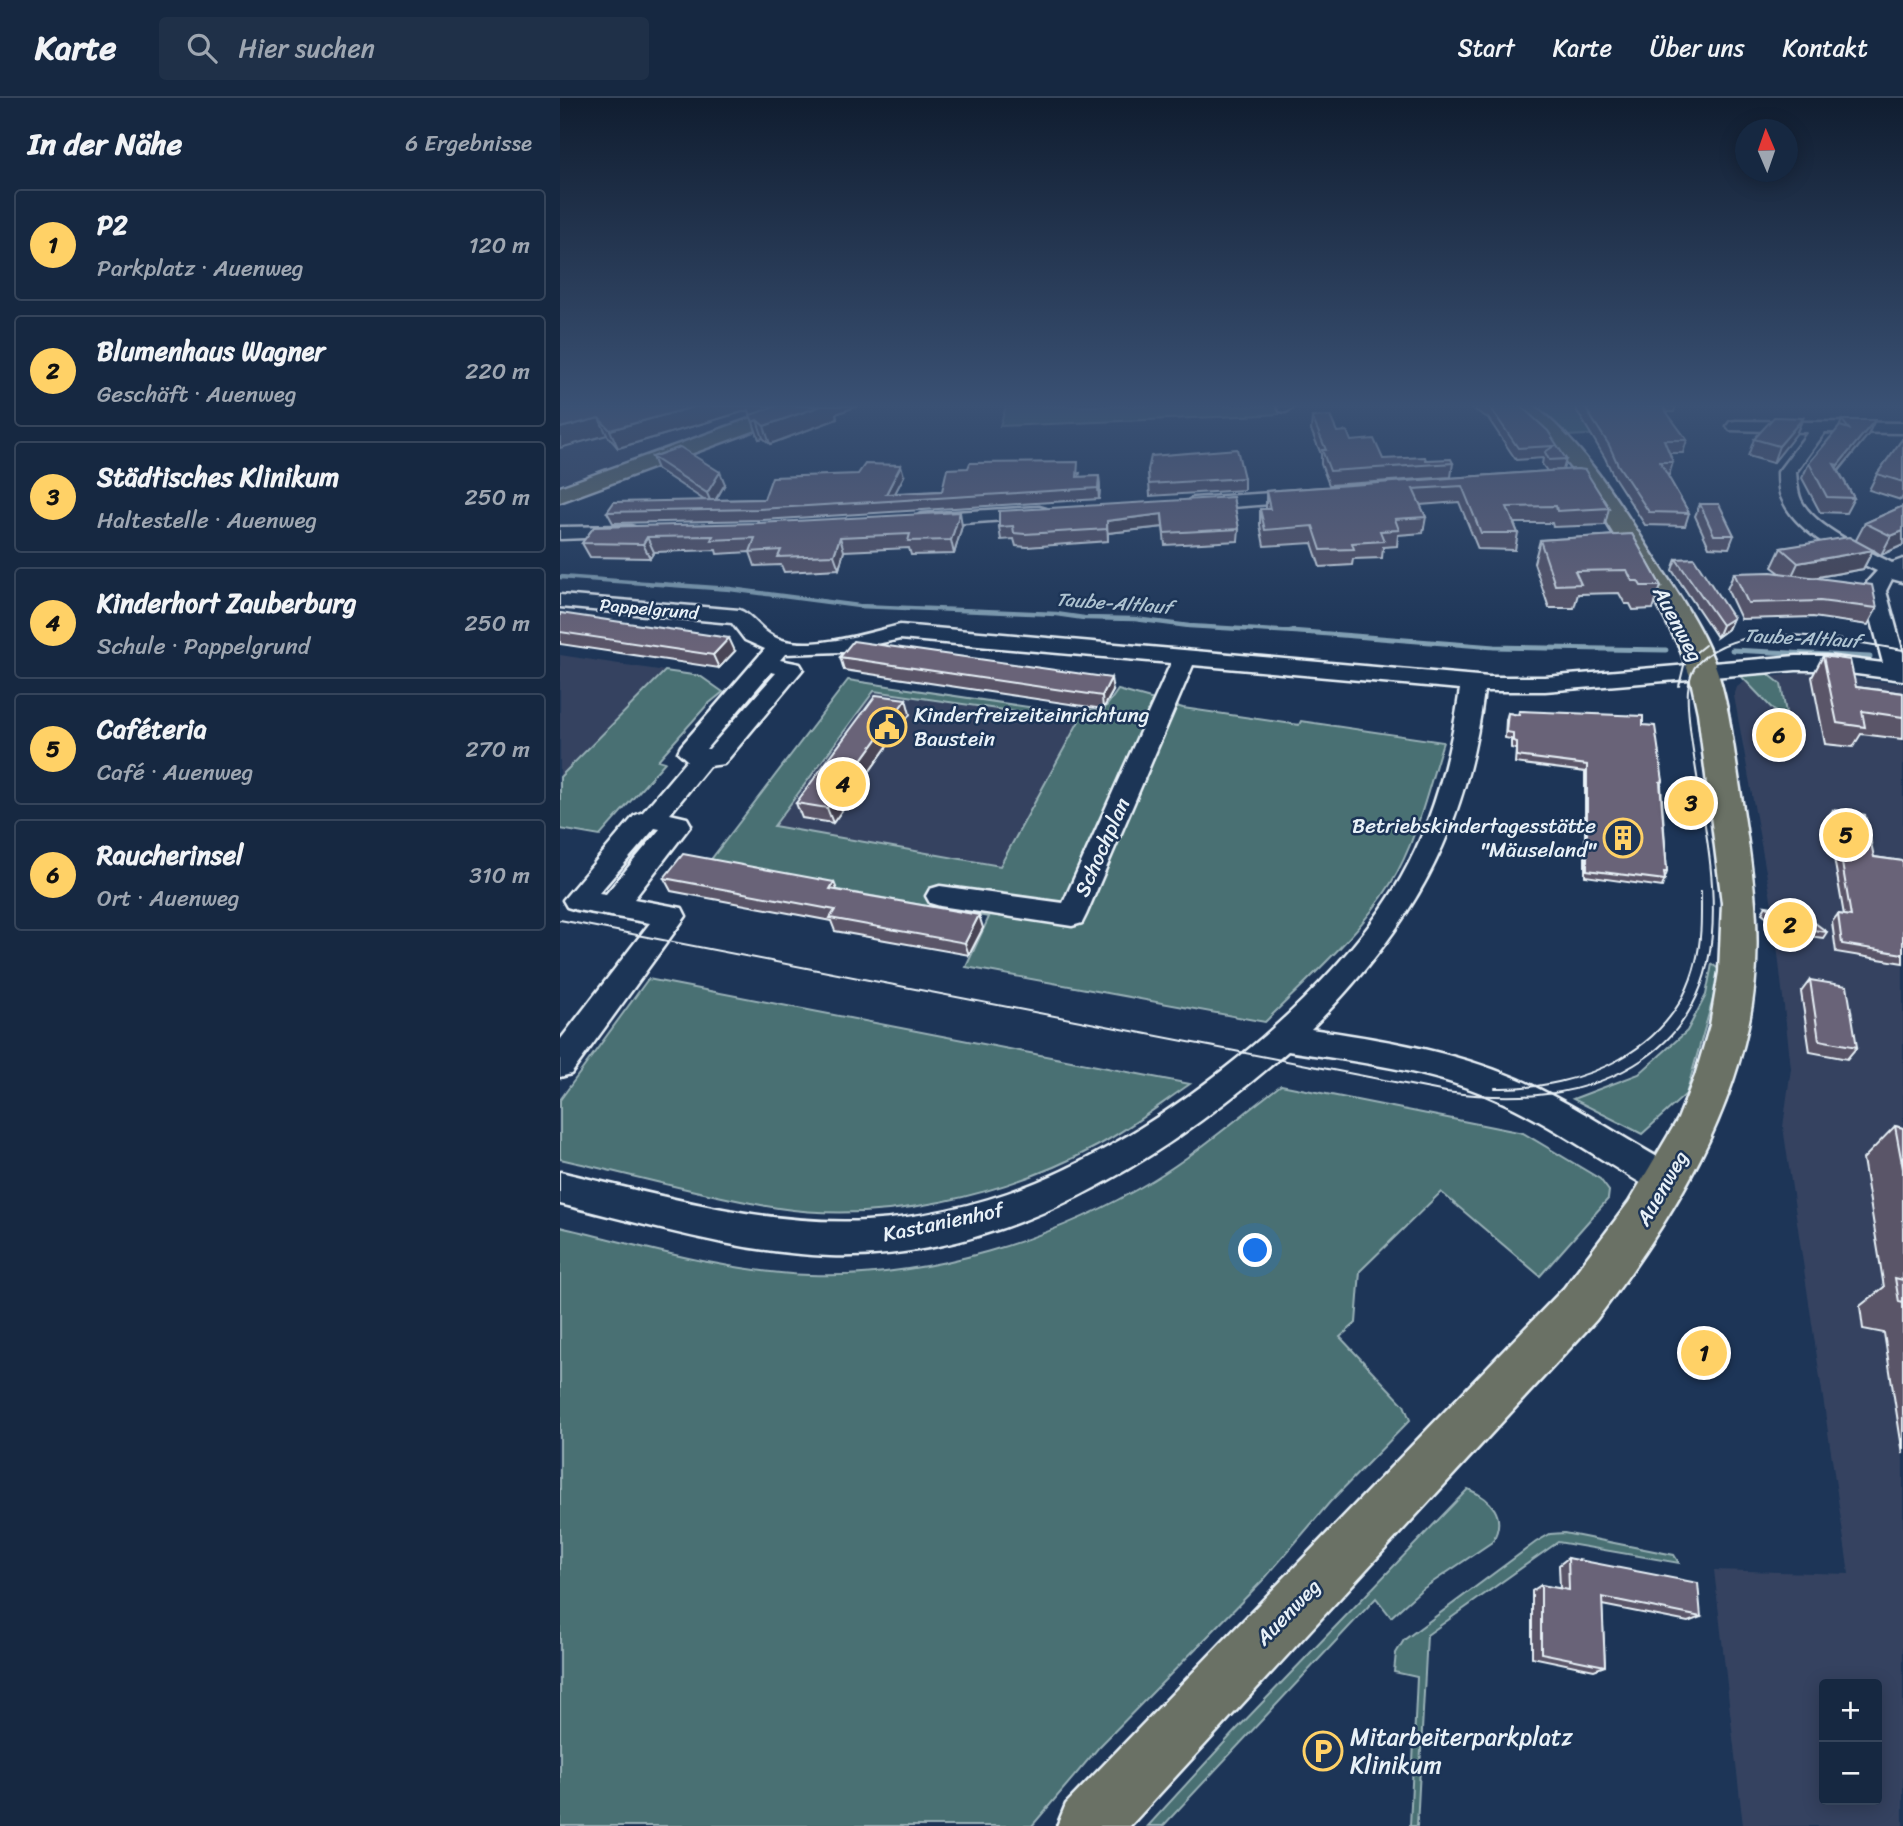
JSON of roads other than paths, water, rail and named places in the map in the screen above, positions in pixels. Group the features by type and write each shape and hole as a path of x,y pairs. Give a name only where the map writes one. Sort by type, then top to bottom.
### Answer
{"main road":[{"path":"560,495 583,487"},
{"name":"Auenweg","path":"1088,1826 1580,1304 1623,1252 1669,1181 1707,1101 1717,1072 1734,995 1740,917 1737,882 1702,670 1682,624 1587,487"}],"street":[{"path":"1789,487 1790,497 1803,515 1816,526 1899,571"},
{"path":"1177,505 1317,496"},
{"path":"901,521 1053,512"},
{"path":"560,533 654,532"},
{"path":"772,655 836,648 900,632 1473,682 1545,684 1815,663 1900,673 1875,591 1876,582 1899,571"},
{"name":"Pappelgrund","path":"560,601 739,617 772,655"},
{"path":"560,1064 672,916 577,900 703,757 715,758 792,668 772,655"},
{"name":"Schochplan","path":"940,896 1072,915 1185,656"},
{"path":"1281,1037 1363,953 1411,886 1427,855 1453,788 1473,682"},
{"path":"613,905 678,825 652,818"},
{"path":"1281,1037 1406,1059 1484,1079 1526,1098 1669,1181"},
{"name":"Kastanienhof","path":"560,1188 700,1219 823,1239 868,1238 939,1227 992,1215 1086,1175 1208,1100 1281,1037"}],"waterway":[{"name":"Taube-Altlauf","path":"560,577 730,589 859,606 1056,614 1084,618 1135,619 1189,626 1313,633"},
{"name":"Taube-Altlauf","path":"1291,631 1494,647 1666,650"},
{"name":"Taube-Altlauf","path":"1732,650 1870,657"}],"tram line":[{"path":"560,920 1446,1092 1523,1096 1574,1089 1622,1072 1645,1058 1679,1027 1700,990 1710,949 1713,905 1710,860 1688,712 1689,685 1699,662 1718,648 1742,639 1768,636 1825,638 1903,650"},
{"path":"1679,686 1685,661 1705,645"},
{"path":"1495,1088 1560,1082 1620,1059 1646,1041 1668,1019 1685,992 1698,952 1701,891"}],"place":[{"name":"Kinderfreizeiteinrichtung Baustein","path":"887,727"},
{"name":"Raucherinsel","path":"1779,735"},
{"name":"Kinderhort Zauberburg","path":"843,784"},
{"name":"Städtisches Klinikum","path":"1691,803"},
{"name":"Caféteria","path":"1846,835"},
{"name":"Betriebskindertagesstätte \"Mäuseland\"","path":"1623,838"},
{"name":"Blumenhaus Wagner","path":"1790,925"},
{"name":"P2","path":"1704,1353"},
{"name":"Mitarbeiterparkplatz Klinikum","path":"1323,1751"}]}
